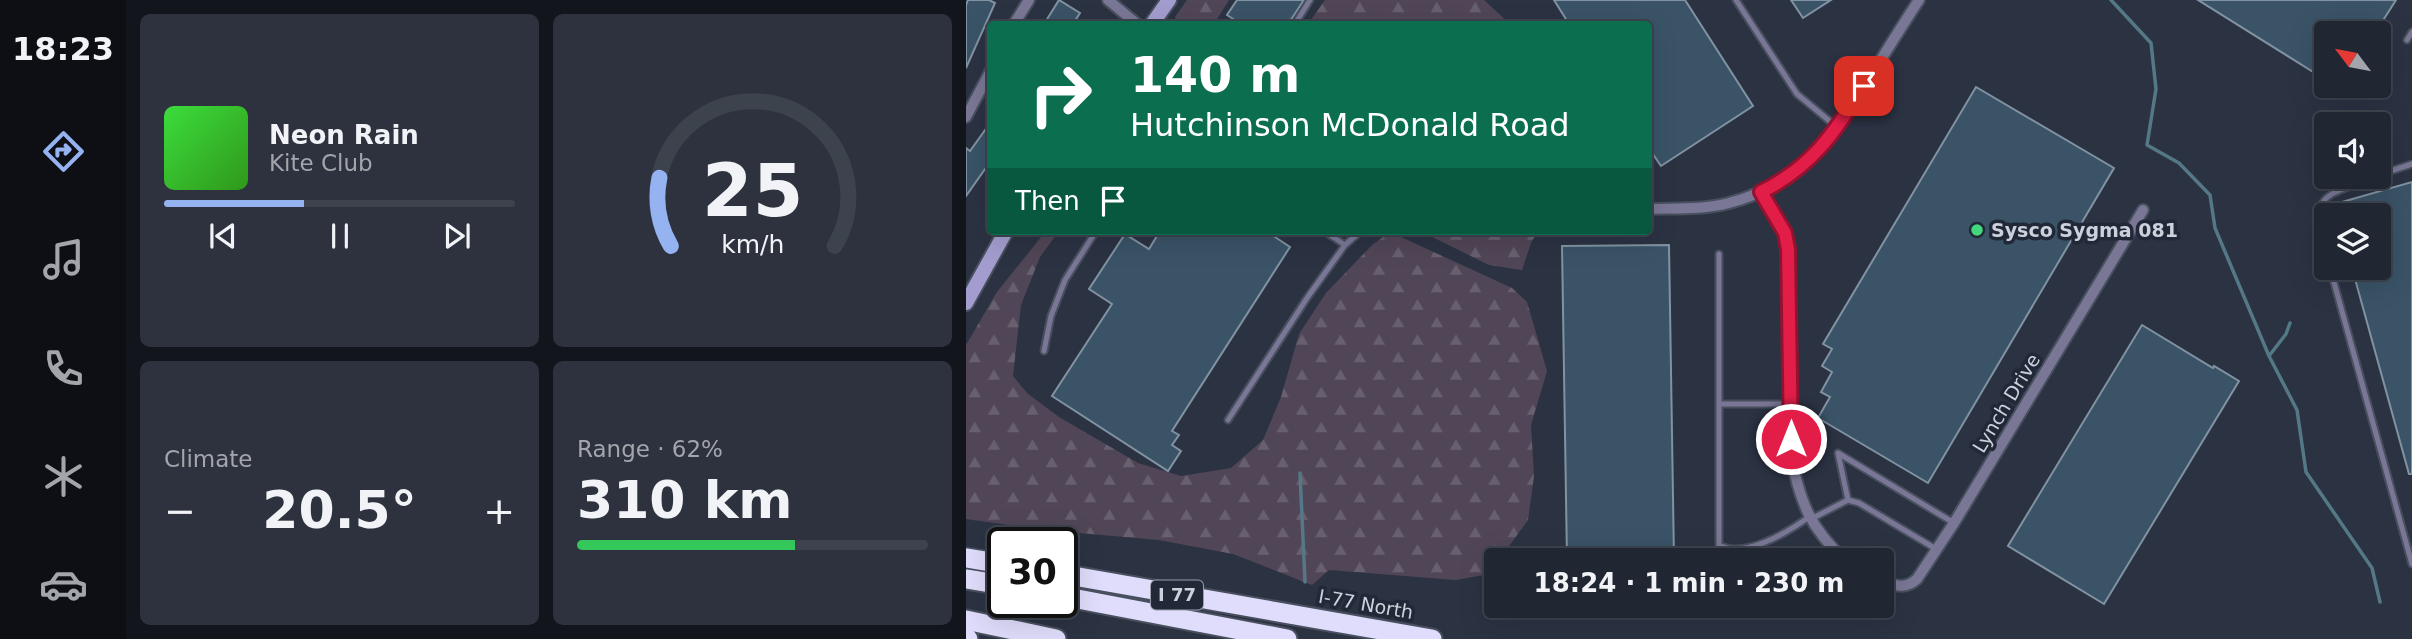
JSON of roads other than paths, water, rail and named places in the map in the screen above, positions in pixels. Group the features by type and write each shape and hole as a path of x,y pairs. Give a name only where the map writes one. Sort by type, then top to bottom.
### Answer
{"highway":[{"path":"966,558 987,561"},
{"name":"I-77 North","path":"1078,578 1432,639"},
{"path":"966,579 987,582"},
{"name":"I 77","path":"1078,599 1287,639"},
{"path":"966,620 1056,639"}],"main road":[{"path":"1154,21 1169,0"},
{"path":"966,303 1004,235"}],"street":[{"path":"1016,21 1029,0"},
{"path":"1108,0 1133,21"},
{"path":"1652,209 1704,208 1729,203 1779,183 1808,162 1838,128 1919,0"},
{"path":"966,117 987,78"},
{"path":"1761,192 1785,233 1788,249 1791,456 1797,488 1818,533 1833,548"},
{"name":"Lynch Drive","path":"1894,585 1910,585 1937,550 2143,210"}],"lane":[{"path":"1297,21 1310,0"},
{"path":"1736,0 1797,94 1838,128"},
{"path":"2407,40 2412,32"},
{"path":"2391,171 2412,164"},
{"path":"2321,203 2346,189"},
{"path":"1044,351 1051,316 1065,280 1093,235"},
{"path":"1330,235 1345,245"},
{"path":"1228,420 1307,298 1345,245 1356,235"},
{"path":"1719,254 1719,545 1725,548 1763,543 1848,500 1859,503 1937,550"},
{"path":"2333,280 2412,564"},
{"path":"1719,404 1791,404"},
{"path":"1848,500 1838,453 1954,523"}],"waterway":[{"path":"2111,0 2151,43 2156,89 2147,145 2179,163 2210,195 2215,228 2269,356 2297,410 2306,472 2372,568 2380,602"},
{"path":"2269,356 2286,334 2290,323"},
{"path":"1300,473 1305,582"}],"place":[{"name":"Sysco Sygma 081","path":"1977,230"}]}
